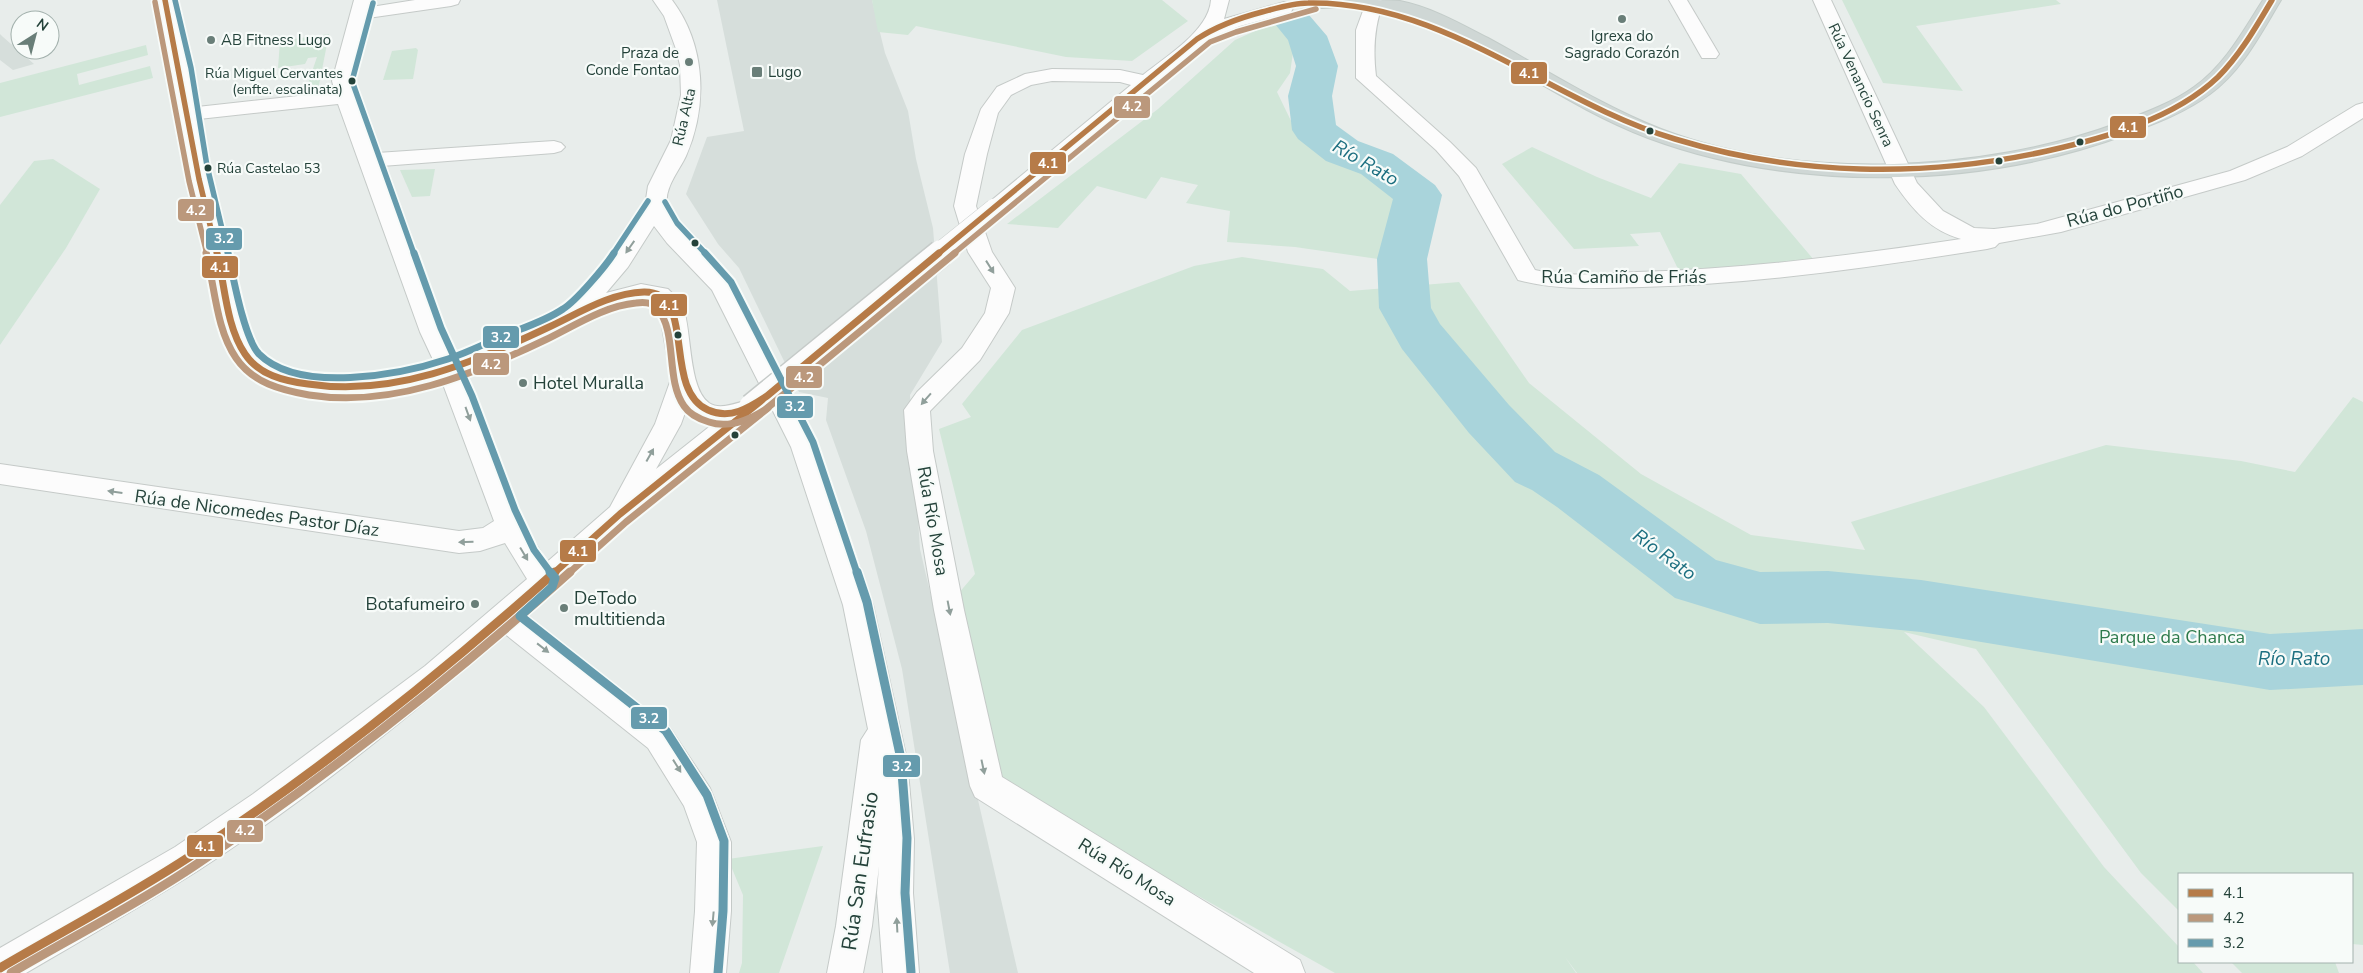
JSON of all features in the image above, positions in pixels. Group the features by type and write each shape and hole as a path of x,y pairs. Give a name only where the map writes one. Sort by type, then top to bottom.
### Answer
{"main road":[{"path":"1310,2 1384,3 1450,26 1590,104 1657,134 1707,150 1756,159 1842,169 1898,170 1984,164 2032,156 2118,133 2158,115 2194,96 2218,78 2272,0"}],"street":[{"path":"165,0 189,114 197,168 232,316 245,353 253,363 269,374 292,382 340,388 388,385 451,368 623,296 648,292 659,294 666,299 674,317 683,381 694,402 708,412 727,414 752,407"},
{"path":"451,0 361,7 342,81 346,97 432,332 451,368 509,524 530,565 545,580"},
{"name":"Rúa Alta","path":"570,317 620,262 656,206 658,191 680,141 693,87 690,60 674,18 662,0"},
{"path":"0,968 187,858 265,805 413,694 505,617 620,514 995,209 1204,33 1220,9 1220,0"},
{"path":"1233,0 1253,7 1284,8"},
{"path":"1678,0 1710,54"},
{"name":"Rúa Venancio Senra","path":"1822,0 1898,170"},
{"path":"1204,33 1233,22 1310,2"},
{"name":"Rúa Camiño de Friás","path":"1384,3 1370,11 1365,35 1366,78 1443,146 1468,173 1526,276 1560,281 1673,280 1745,275 1896,256 1987,242 1992,236"},
{"name":"Rúa Río Mosa","path":"1146,82 1120,76 1052,75 1025,80 1004,91 988,113 976,154 965,206 980,252 1003,288 997,313 971,354 926,398 917,410 920,451 949,610 988,786 1287,973"},
{"path":"189,114 346,97"},
{"name":"Rúa do Portiño","path":"1898,170 1918,202 1936,219 1973,235 2004,236 2046,227 2250,171 2306,146 2363,109"},
{"path":"370,160 554,147"},
{"name":"Rúa San Eufrasio","path":"656,206 668,229 708,267 723,287 804,447 858,605 891,760 896,829 895,893 901,973"},
{"path":"620,514 624,501 668,424 683,381"},
{"name":"Rúa de Nicomedes Pastor Díaz","path":"0,474 459,542 487,540 500,534 509,524"},
{"path":"505,617 659,738 698,799 714,842 713,911 708,973"},
{"name":"Rúa San Eufrasio","path":"845,973 854,926 880,708"}],"shaded area":[{"path":"717,0 872,0 885,53 908,111 916,159 933,228 942,342 910,395 920,549 1018,973 950,973 902,669 866,531 826,420 828,398 799,392 739,268 718,244 686,194 707,137 744,131"},
{"path":"0,34 10,43 10,60 29,60 34,64 13,70 0,60"}],"green space":[{"path":"872,0 1162,0 1188,21 1132,61 1066,57 916,26 908,35 878,32"},
{"path":"1842,0 2056,0 2061,4 1916,26 1963,91 1883,83"},
{"path":"1280,20 1296,32 1290,73 1277,92 1292,123 1389,178 1409,196 1401,219 1387,244 1385,260 1295,247 1227,242 1230,211 1186,203 1198,185 1161,177 1146,199 1097,186 1058,228 1007,224 1158,109 1235,40"},
{"path":"329,34 318,90 305,92 317,57 308,58 305,64 278,68 280,41"},
{"path":"146,45 148,55 77,74 79,85 150,66 153,78 0,117 0,83"},
{"path":"416,48 418,50 413,79 383,80 392,51"},
{"path":"1532,147 1597,177 1651,198 1679,163 1741,174 1814,260 1680,273 1660,232 1630,234 1639,246 1574,249 1502,164"},
{"path":"53,159 100,189 66,248 0,345 0,205 34,161"},
{"path":"435,169 430,196 412,197 400,170"},
{"name":"Parque da Chanca","path":"1242,257 1323,269 1350,291 1459,282 1529,383 1641,474 1751,535 1865,550 1851,522 2106,445 2241,461 2295,472 2353,397 2363,402 2363,945 2353,944 2353,873 2178,873 2178,910 2141,873 1976,649 1904,632 1984,707 2104,867 2178,946 2178,963 2194,963 2203,973 1577,973 1565,957 1576,973 1335,973 1003,786 958,594 975,574 939,429 971,417 962,404 1022,330 1194,266"},
{"path":"823,846 779,973 739,973 742,963 743,895 728,859"},
{"path":"2232,963 2335,963 2339,973 2242,973"}],"waterway":[{"name":"Río Rato","path":"1295,24 1307,36 1317,66 1310,96 1314,130 1342,151 1377,164 1418,195 1402,259 1405,308 1421,336 1489,419 1535,467 1553,475 1578,491 1697,580 1760,598 1828,597 1921,606 2270,662 2363,657"}],"transit line":[{"name":"4.1","path":"165,0 202,193 234,332 245,354 257,367 280,379 299,383 342,388 383,386 423,377 475,360 608,300 633,293 649,292 665,300 670,307 678,335 684,383 690,396 699,406 714,413 723,414 732,414 750,407 775,390 1197,39 1222,25 1258,13 1308,3 1343,5 1379,11 1447,34 1481,49 1601,110 1674,139 1728,154 1784,164 1841,169 1898,170 1955,167 2012,159 2067,147 2120,130 2167,111 2199,93 2228,67 2272,0"},
{"name":"3.2","path":"175,0 191,68 207,166 242,313 254,348 260,355 280,368 311,376 333,378 386,375 448,359 537,322 564,309 581,291 612,256 648,201"},
{"name":"4.2","path":"155,2 169,64 189,181 221,322 236,357 249,373 268,384 298,393 341,398 384,396 446,381 527,348 609,310 634,303 646,302 656,306 663,317 677,390 684,406 695,417 717,424 732,424 746,420 766,409 1210,42 1236,32 1316,9"},
{"name":"3.2","path":"373,3 352,81 356,94 441,328 472,396 515,510 534,550 555,578 552,587 520,616 666,731 707,795 724,841 723,911 718,973"},
{"name":"3.2","path":"665,202 677,223 731,282 813,442 867,602 901,759 907,838 905,893 911,972"},
{"name":"4.1","path":"0,968 187,858 265,805 436,675 505,617 620,514 762,400"},
{"name":"4.2","path":"11,973 192,867 271,813 442,683 512,624 626,522 768,408"}],"place":[{"name":"Igrexa do Sagrado Corazón","path":"1622,19"},
{"name":"AB Fitness Lugo","path":"211,40"},
{"name":"Praza de Conde Fontao","path":"689,62"},
{"name":"Lugo","path":"757,72"},
{"name":"Rúa Miguel Cervantes (enfte. escalinata)","path":"352,81"},
{"name":"Rúa Castelao 53","path":"208,168"},
{"name":"Hotel Muralla","path":"523,383"},
{"name":"Botafumeiro","path":"475,604"},
{"name":"DeTodo multitienda","path":"564,608"}]}
